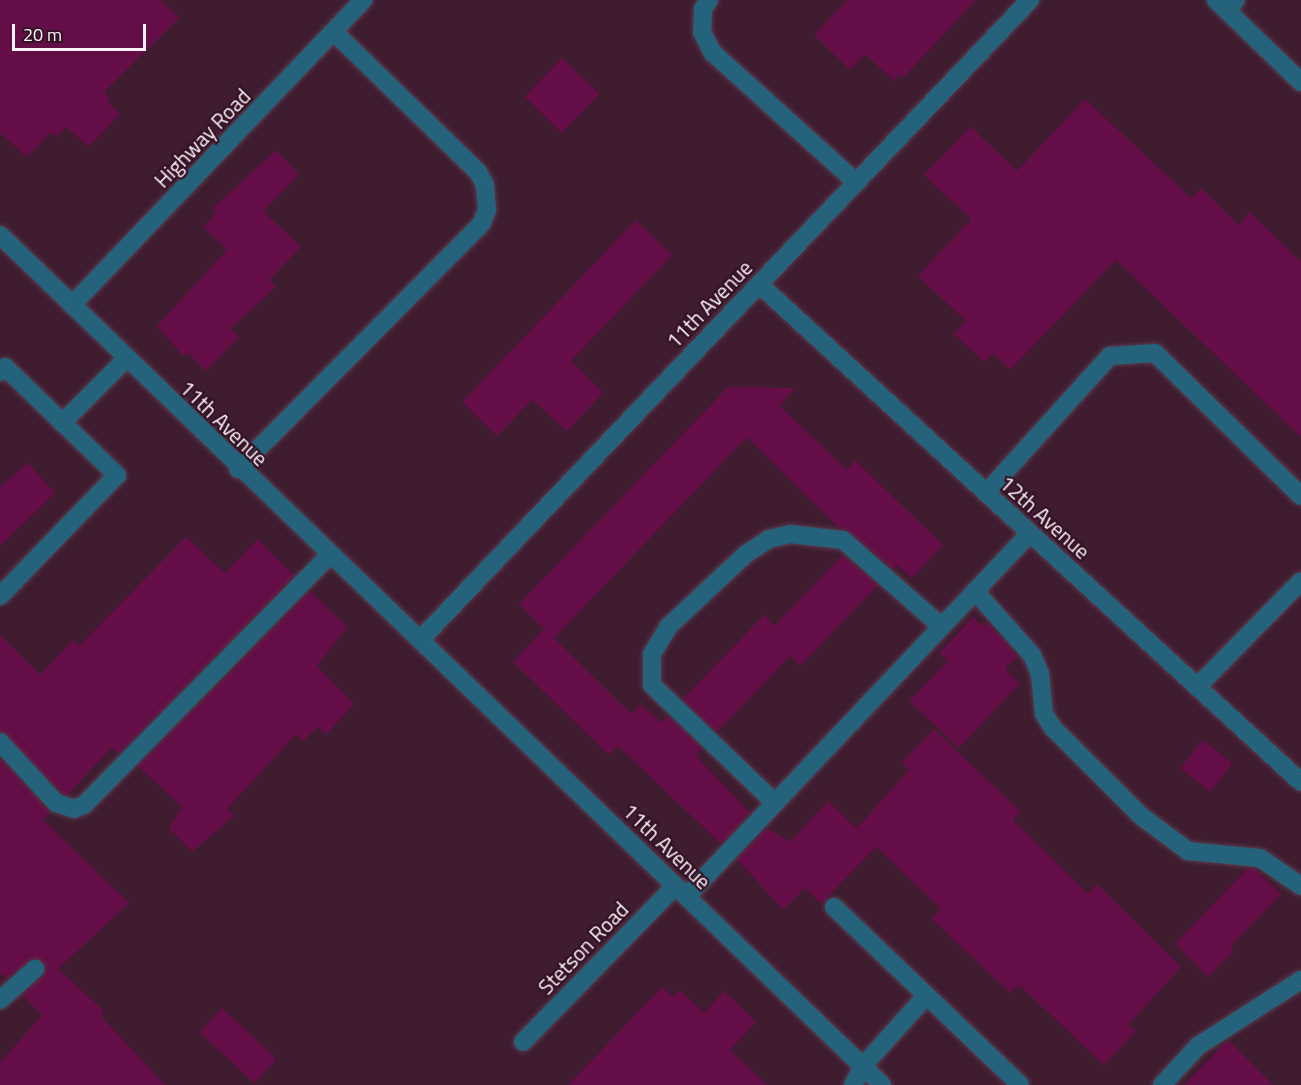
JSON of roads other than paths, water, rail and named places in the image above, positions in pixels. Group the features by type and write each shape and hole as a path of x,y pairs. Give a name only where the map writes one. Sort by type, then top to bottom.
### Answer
{"street":[{"name":"Highway Road","path":"72,305 363,0"},
{"path":"709,0 703,9 702,32 712,52 856,182"},
{"name":"11th Avenue","path":"422,639 1030,0"},
{"path":"1226,3 1301,82"},
{"path":"238,468 482,223 487,210 485,185 478,172 334,33"},
{"name":"11th Avenue","path":"0,236 238,468 422,639 882,1085"},
{"name":"12th Avenue","path":"759,284 1301,782"},
{"path":"986,493 1110,356 1155,353 1301,496"},
{"path":"62,423 126,359"},
{"path":"0,372 5,367 117,475 0,596"},
{"name":"Stetson Road","path":"523,1042 775,803 1030,533"},
{"path":"775,803 652,685 652,654 669,626 746,554 769,539 790,534 843,540 941,626"},
{"path":"0,742 56,803 75,810 84,805 330,555"},
{"path":"1197,687 1301,581"},
{"path":"975,591 1032,656 1040,674 1044,714 1053,728 1141,816 1188,851 1260,858 1301,886"},
{"path":"834,908 1020,1085"},
{"path":"0,1000 35,969"},
{"path":"1162,1085 1198,1046 1301,980"},
{"path":"853,1085 863,1066 926,996"}]}
